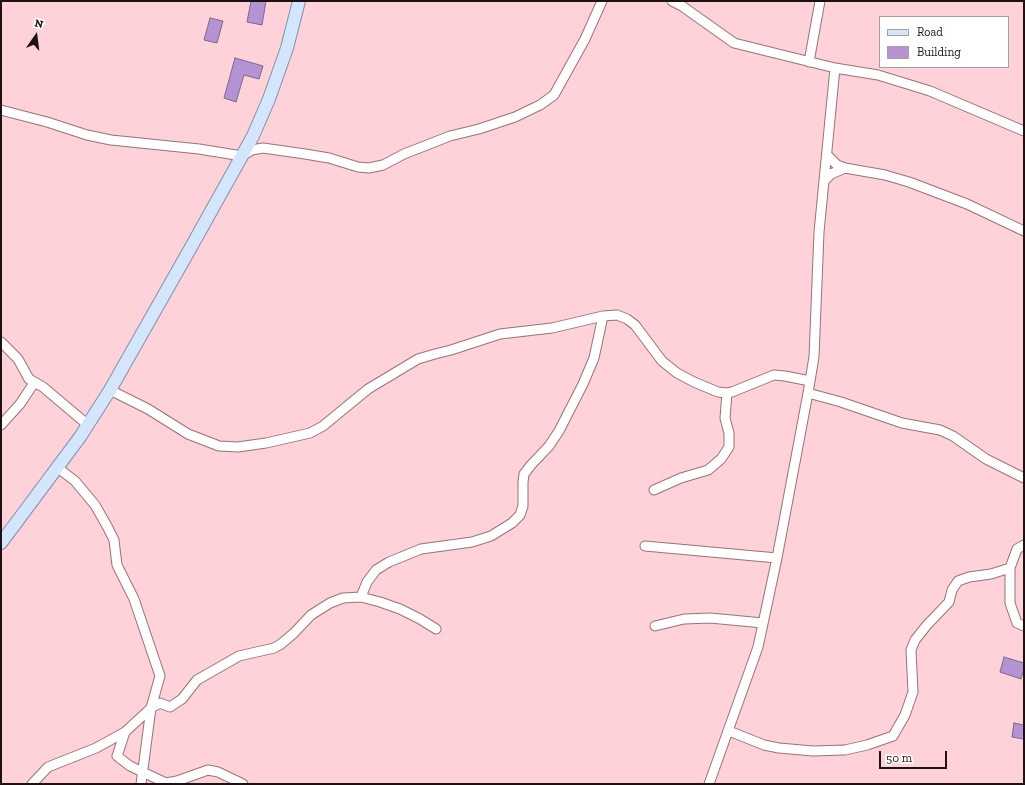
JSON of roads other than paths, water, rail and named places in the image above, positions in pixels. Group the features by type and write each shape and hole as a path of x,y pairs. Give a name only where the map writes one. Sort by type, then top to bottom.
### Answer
{"main road":[{"path":"1,543 58,468 110,390 253,136 269,99 287,48 299,1"}],"street":[{"path":"1,110 47,122 87,135 110,140 199,149 242,156 252,150 263,148 329,158 358,167 369,168 450,136 479,129 515,117 540,105 554,95 585,39 602,1"},
{"path":"672,1 682,6 734,43 808,62 878,75 930,91 1024,131"},
{"path":"808,62 820,1"},
{"path":"709,784 758,647 777,558 810,382 814,357 820,232 835,68"},
{"path":"827,155 837,165 845,168 885,175 909,182 967,204 1024,231"},
{"path":"825,180 831,174 845,168"},
{"path":"110,390 148,409 188,434 219,446 238,447 310,433 323,426 368,389 418,359 500,334 552,328 603,316 617,315 627,319 635,325 662,360 677,373 718,392 732,392 774,375 810,382"},
{"path":"361,597 367,582 376,570 389,562 421,549 472,542 491,536 512,524 520,515 523,506 524,474 531,464 549,446 559,431 583,384 594,358 603,316"},
{"path":"1,342 18,359 26,376 34,383 43,387 88,425"},
{"path":"1,425 20,404 34,383"},
{"path":"654,490 681,478 708,470 721,459 729,446 729,433 725,418 726,393"},
{"path":"808,393 841,402 902,423 940,430 953,436 986,459 1024,478"},
{"path":"58,468 75,481 95,505 108,526 114,540 118,565 134,599 160,676 151,708 141,784"},
{"path":"1024,545 1017,549 1010,568 1010,603 1017,623 1024,626"},
{"path":"645,546 777,558"},
{"path":"729,731 764,745 813,752 846,750 867,745 893,736 905,715 913,692 911,650 915,640 949,602 952,590 958,581 969,577 991,574 1010,568"},
{"path":"32,784 48,767 96,748 125,732 151,708 160,703 170,707 182,699 197,680 239,656 274,648 281,644 310,616 330,603 343,598 361,597 380,602 400,609 436,629"},
{"path":"655,626 684,619 710,618 763,623"},
{"path":"125,732 117,756 130,766 166,783 208,770 218,772 243,784"}]}
